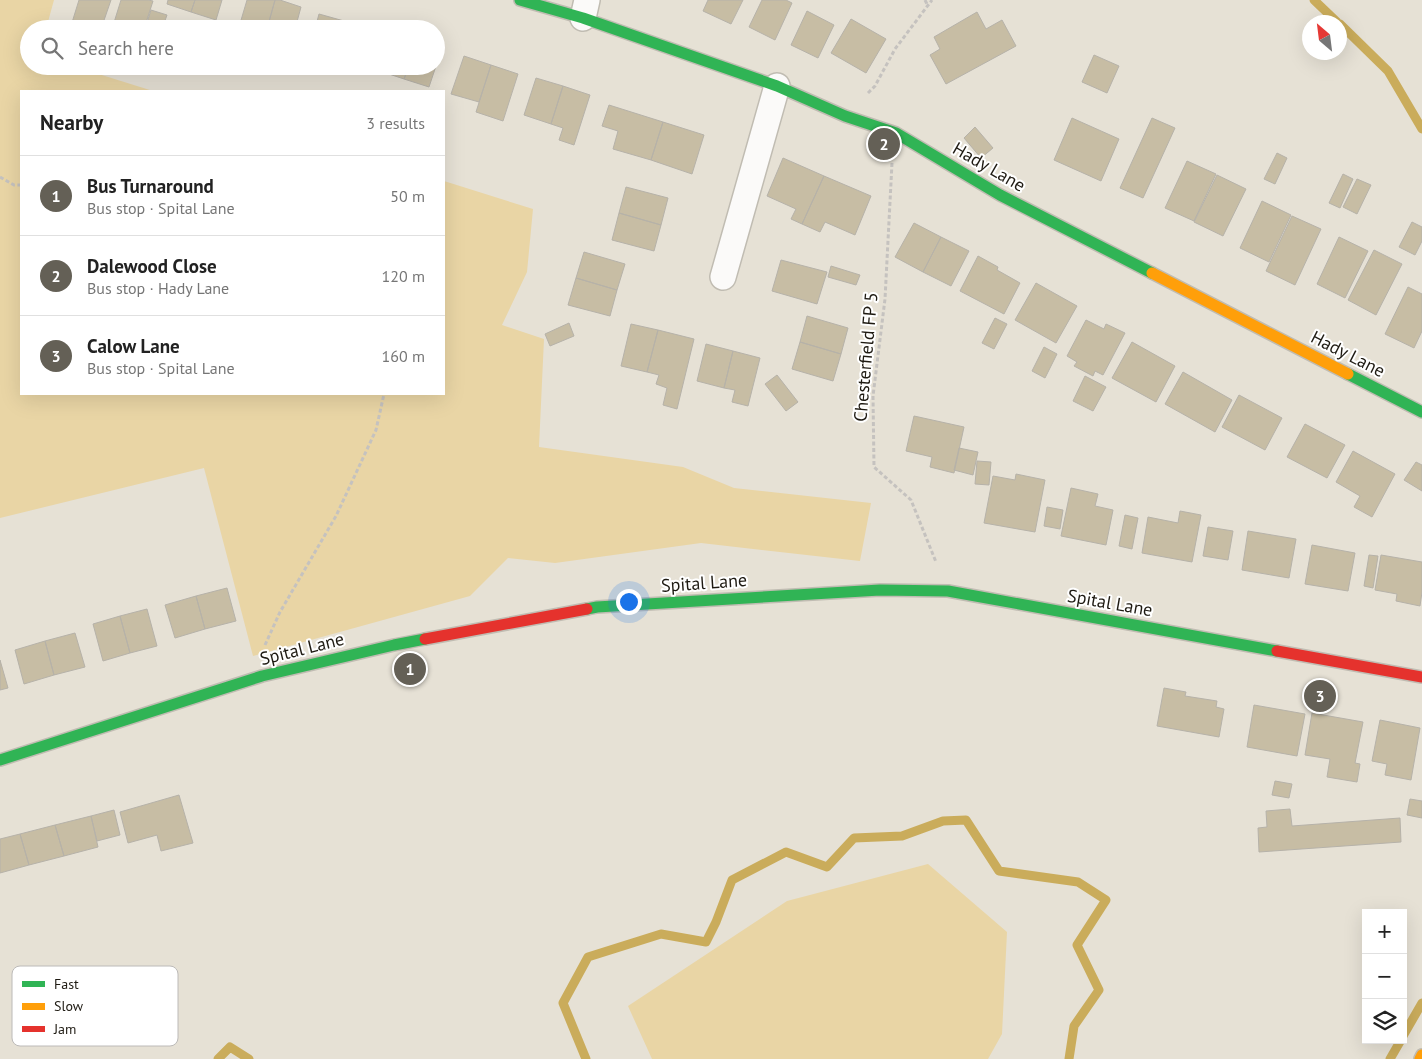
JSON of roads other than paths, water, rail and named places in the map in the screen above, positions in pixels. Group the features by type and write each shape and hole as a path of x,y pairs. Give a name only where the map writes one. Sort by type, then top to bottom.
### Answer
{"street":[{"name":"Hady Lane","path":"520,0 585,9 777,86 844,116 896,133 1000,194 1422,412"},
{"path":"723,277 777,86"},
{"name":"Spital Lane","path":"0,760 262,676 394,645 597,607 880,590 948,591 1422,677"},
{"path":"1420,1059 1422,1055"}],"waterway":[{"path":"1314,0 1330,15"},
{"path":"1347,31 1388,71 1422,129"},
{"path":"586,1059 563,1003 588,957 661,934 706,942 732,880 786,852 827,867 854,838 902,836 943,821 966,820 999,871 1078,882 1106,900 1077,945 1099,990 1074,1026 1069,1059"},
{"path":"1407,1029 1422,1003"},
{"path":"1390,1059 1399,1044"},
{"path":"218,1059 230,1047 249,1059"}],"place":[{"name":"Dalewood Close","path":"884,144"},
{"name":"Bus Turnaround","path":"410,669"},
{"name":"Calow Lane","path":"1320,696"}]}
